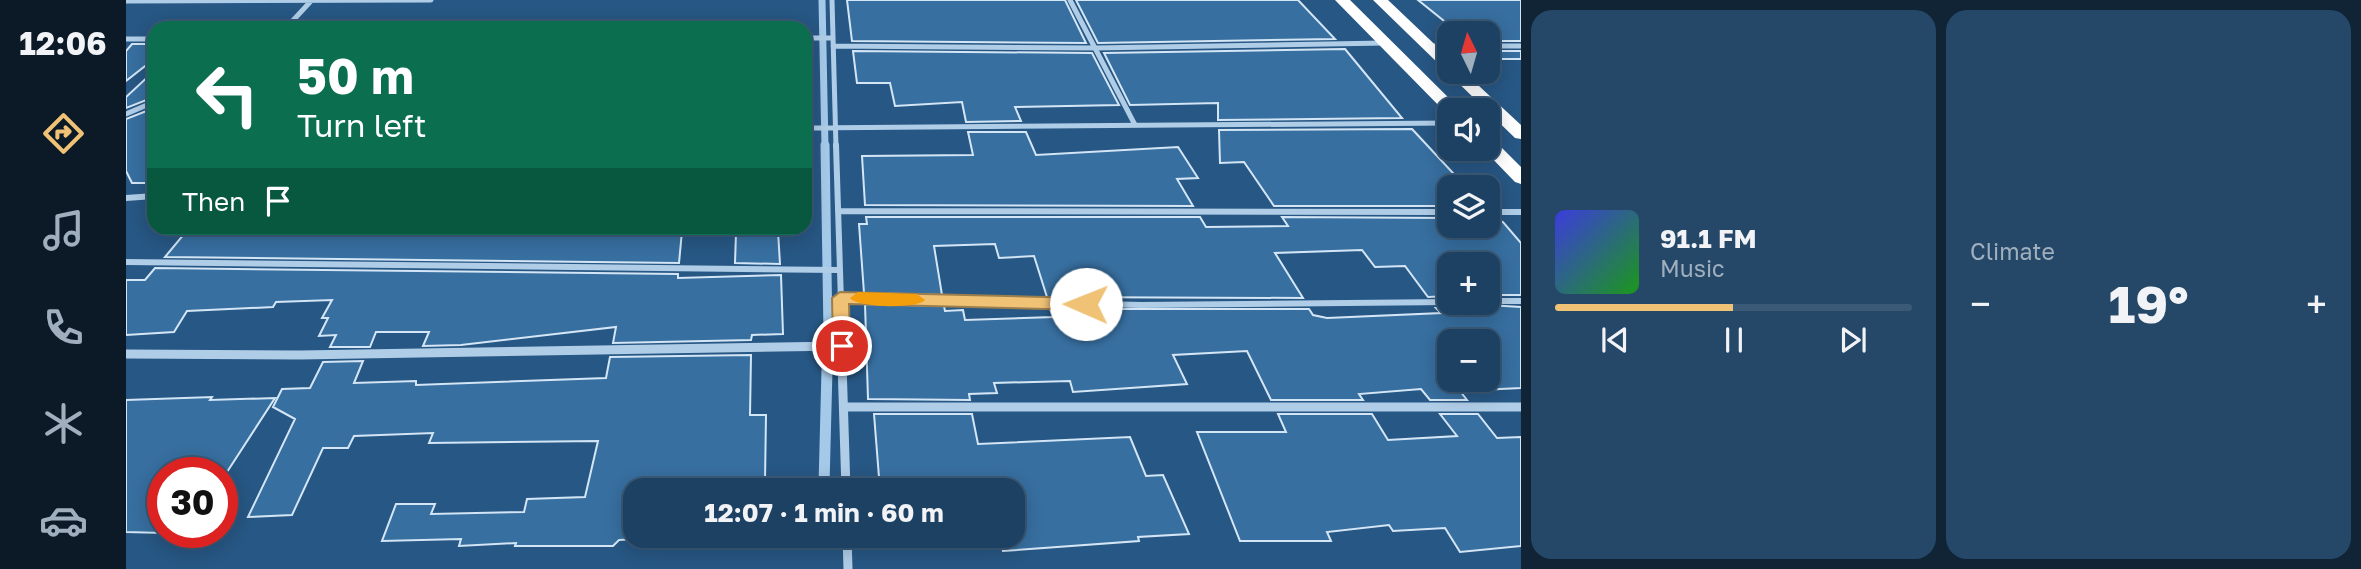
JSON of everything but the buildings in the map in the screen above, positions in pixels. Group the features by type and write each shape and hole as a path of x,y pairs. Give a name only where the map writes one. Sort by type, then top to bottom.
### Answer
{"highway":[{"path":"1342,0 1441,98"},
{"path":"1380,0 1437,54"},
{"path":"1469,84 1514,121 1521,134"},
{"path":"1500,157 1521,178"}],"street":[{"path":"292,21 311,0"},
{"path":"126,1 431,0"},
{"path":"832,0 846,478"},
{"path":"1070,0 1136,125"},
{"path":"126,39 147,39"},
{"path":"812,39 833,42 1095,48 1386,43"},
{"path":"1429,46 1437,46"},
{"path":"1500,46 1521,46"},
{"path":"126,114 147,105"},
{"path":"812,128 1437,123"},
{"path":"126,198 147,196"},
{"path":"838,211 1437,212"},
{"path":"1500,212 1521,212"},
{"path":"126,262 839,270"},
{"path":"840,298 1141,305 1437,302"},
{"path":"1500,301 1521,301"},
{"path":"126,354 300,355 842,346"},
{"path":"844,407 1521,407"},
{"path":"847,548 848,569"}],"waterway":[{"path":"822,0 825,147"},
{"path":"825,145 828,332"},
{"path":"824,478 828,332"}],"slow traffic":[{"path":"858,298 917,300"}],"route":[{"path":"842,346 840,298 1086,304"}]}
